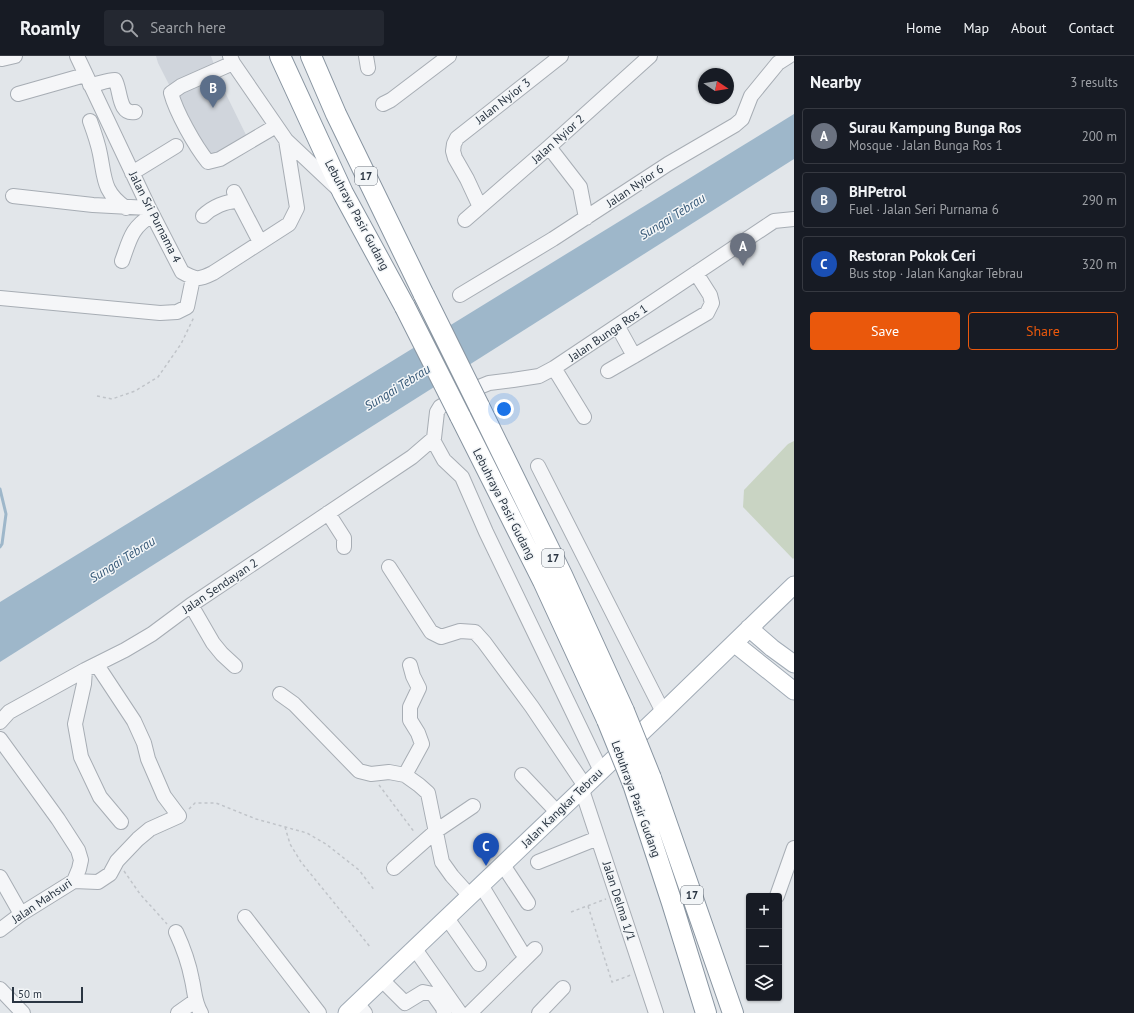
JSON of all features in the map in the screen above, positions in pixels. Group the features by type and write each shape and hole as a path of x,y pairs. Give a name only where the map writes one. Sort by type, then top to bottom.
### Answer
{"highway":[{"name":"Lebuhraya Pasir Gudang","path":"280,56 343,193 405,307 543,581 615,716"},
{"name":"Lebuhraya Pasir Gudang","path":"311,56 336,114 562,575 615,716 733,1013"},
{"name":"Lebuhraya Pasir Gudang","path":"642,781 672,903 706,1013"}],"main road":[{"name":"Jalan Kangkar Tebrau","path":"357,1010 382,980 703,674 794,585"},
{"path":"772,648 768,636 767,623 774,605"},
{"path":"749,628 772,648 794,664"},
{"path":"734,643 794,691"},
{"path":"703,674 729,662 758,662"}],"street":[{"name":"Jalan Sri Purnama 4","path":"77,56 150,211 182,272 193,278"},
{"path":"384,104 449,56"},
{"name":"Jalan Nyior 3","path":"480,207 467,178 455,158 453,151 457,138 561,56"},
{"name":"Jalan Nyior 2","path":"465,220 550,147 650,56"},
{"name":"Jalan Nyior 6","path":"460,295 554,239 668,164 735,125 742,119 751,96 779,58"},
{"path":"276,126 220,159 208,162 174,104 171,93 181,86 231,60 286,140 343,193"},
{"path":"18,94 87,80 100,84 110,80 115,80 118,86 122,106 125,110 135,112"},
{"path":"90,121 100,154 105,184 115,201 126,208"},
{"path":"0,298 160,313 177,312 187,307 193,278 202,278 213,273 289,224 297,208 286,140"},
{"path":"132,173 176,146"},
{"path":"550,147 580,188 586,218"},
{"path":"13,196 150,211"},
{"path":"203,216 211,210 236,197 260,242"},
{"path":"122,261 132,233 150,211"},
{"name":"Jalan Bunga Ros 1","path":"433,440 435,436 437,412 440,407 462,394 489,383 539,376 618,327 774,221 794,219"},
{"path":"608,371 707,313 712,303 710,295 696,273"},
{"path":"618,327 634,356"},
{"path":"554,368 584,417"},
{"path":"433,440 444,460 462,477 486,532 601,771"},
{"name":"Jalan Sendayan 2","path":"0,722 9,712 152,634 191,605 412,457 433,440"},
{"path":"538,466 663,712"},
{"path":"328,513 344,538 344,547"},
{"name":"Jalan Delma 1/1","path":"389,567 431,632 441,637 460,631 475,632 484,642 532,707 583,788 656,1013"},
{"path":"191,605 213,643 222,654 236,666"},
{"path":"405,775 422,744 418,733 410,720 410,707 419,688 413,676 410,665"},
{"path":"0,739 58,819 78,850 81,860 77,875 98,882 110,874 117,861 150,829 180,816 164,796 134,721 91,667 84,684 75,724 81,757 100,797 121,822"},
{"path":"280,694 294,704 359,771 371,774 389,772 405,775 428,793 442,862 452,876 476,890 521,951"},
{"path":"522,775 558,813"},
{"path":"394,868 436,831 473,806"},
{"path":"538,862 598,838"},
{"path":"778,893 794,848"},
{"path":"503,865 528,903"},
{"name":"Jalan Mahsuri","path":"0,930 77,875"},
{"path":"0,877 21,914"},
{"path":"245,917 319,1013"},
{"path":"447,918 479,964"},
{"path":"176,932 182,944 198,1007 178,1013"},
{"path":"415,948 450,1009"},
{"path":"470,1013 535,948"},
{"path":"382,980 405,1003 423,992 428,992 433,994 450,1009"},
{"path":"539,1013 563,988"},
{"path":"0,990 23,1013"}],"path":[{"path":"98,396 112,399 135,391 158,377 181,344 194,317"},
{"path":"371,774 423,843"},
{"path":"180,816 195,803 216,803 256,819 307,833 326,844 359,870 375,891"},
{"path":"285,827 290,844 301,862 371,948"},
{"path":"117,861 140,894 176,932"},
{"path":"571,912 617,895"},
{"path":"588,906 612,982 642,971"}],"shaded area":[{"path":"156,56 211,56 221,84 248,139 220,157 204,153 158,63"}],"green space":[{"path":"794,441 793,559 743,507 744,490 788,444"}],"water":[{"name":"Sungai Tebrau","path":"794,114 794,159 0,662 0,602"}],"waterway":[{"path":"0,489 6,514 2,544 0,547"}],"place":[{"name":"BHPetrol","path":"213,108"},
{"name":"Surau Kampung Bunga Ros","path":"743,266"},
{"name":"Restoran Pokok Ceri","path":"486,866"}]}
